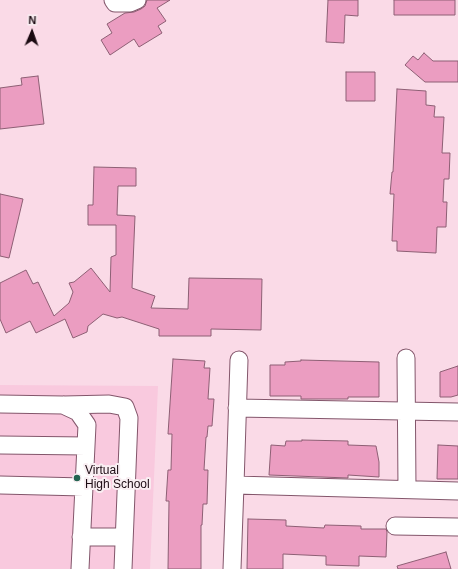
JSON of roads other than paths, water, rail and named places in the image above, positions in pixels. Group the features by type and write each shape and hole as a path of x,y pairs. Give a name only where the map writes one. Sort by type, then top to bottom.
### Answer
{"lane":[{"path":"113,0 115,3 130,3 138,0"},
{"path":"406,358 408,489"},
{"path":"232,569 239,360"},
{"path":"0,404 109,404 125,407 129,418 123,569"},
{"path":"63,405 78,412 87,425 80,569"},
{"path":"238,408 458,412"},
{"path":"0,445 86,446"},
{"path":"0,485 84,487"},
{"path":"235,485 458,490"},
{"path":"395,526 458,527"},
{"path":"81,537 124,537"}],"place":[{"name":"Virtual High School","path":"77,478"}]}
